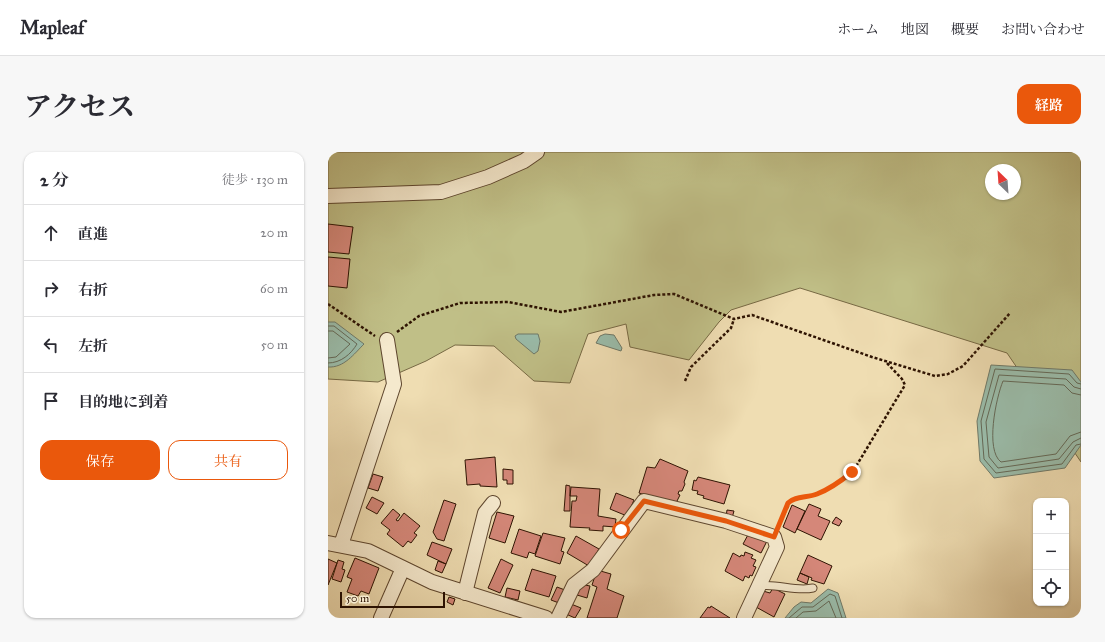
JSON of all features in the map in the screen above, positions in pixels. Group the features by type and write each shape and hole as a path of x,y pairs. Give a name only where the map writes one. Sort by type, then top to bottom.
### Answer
{"street":[{"path":"328,196 441,192 488,177 524,161 537,152"},
{"path":"387,340 394,384 334,544 368,552 432,582 546,618"},
{"path":"558,618 574,585 593,570 644,501 726,521 774,537 777,547 744,618"},
{"path":"465,593 485,513 493,503"},
{"path":"381,618 403,568"}],"lane":[{"path":"758,586 776,585 805,590 813,588"}],"path":[{"path":"328,304 371,335 387,340 419,316 460,303 508,302 561,312 674,294 734,319 752,315 884,361 935,376 948,374 963,366 1010,313"},
{"path":"685,381 691,367 731,328 734,319"},
{"path":"774,537 788,503 791,500 818,494 838,483 852,472 861,458 905,385 902,379 884,361"}],"shaded area":[{"path":"328,152 1081,152 1081,462 1007,353 800,288 731,310 719,322 689,360 630,347 626,324 588,334 570,383 534,381 494,346 455,345 426,361 378,382 328,379"}],"water":[{"path":"328,322 335,322 364,344 348,360 334,367 328,367"},
{"path":"518,334 538,334 540,341 538,351 534,354 516,339 515,336"},
{"path":"605,334 614,335 622,348 621,351 596,343 600,336"},
{"path":"991,365 1072,370 1081,382 1081,445 1065,468 994,478 980,461 977,421"},
{"path":"828,589 838,593 846,618 785,618 794,607 801,602 811,603"}],"building":[{"path":"328,224 353,227 349,254 328,252"},
{"path":"328,257 350,259 347,288 328,286"},
{"path":"495,457 497,487 480,486 480,484 467,485 465,460"},
{"path":"660,459 688,471 684,482 685,484 682,491 679,491 678,494 680,495 675,505 639,493 647,467 655,468"},
{"path":"503,469 513,470 513,484 507,484 507,480 503,480"},
{"path":"373,474 383,477 378,491 368,488"},
{"path":"698,477 730,485 724,504 703,498 704,496 697,494 698,491 692,490 694,480 696,481"},
{"path":"566,485 570,486 570,511 564,511"},
{"path":"571,487 600,489 598,516 616,519 615,527 603,526 603,531 589,530 590,528 570,527 572,501 576,501 577,496 570,496"},
{"path":"616,493 634,500 627,516 610,509"},
{"path":"372,497 384,503 377,514 366,508"},
{"path":"444,500 456,504 444,541 437,539 433,532"},
{"path":"809,504 821,509 818,516 830,521 821,540 797,529"},
{"path":"792,505 805,511 795,533 783,527"},
{"path":"393,509 400,515 396,520 398,521 404,513 420,526 414,533 417,535 411,543 408,541 403,547 387,534 390,530 381,523"},
{"path":"727,510 734,511 732,518 726,517"},
{"path":"497,512 514,516 505,543 489,538"},
{"path":"836,517 842,521 839,526 832,523"},
{"path":"519,529 541,536 535,554 529,552 527,558 511,553"},
{"path":"543,533 565,538 561,551 564,552 560,564 535,556"},
{"path":"749,533 767,541 761,553 743,544"},
{"path":"576,536 599,549 589,566 567,553"},
{"path":"432,542 452,549 446,564 427,555"},
{"path":"745,552 753,555 751,558 756,560 753,566 756,567 752,576 750,575 749,578 745,576 743,581 725,571 733,553 740,557 741,555 744,556"},
{"path":"808,555 832,566 824,584 811,580 812,578 800,573"},
{"path":"355,558 379,568 369,594 361,591 358,596 347,592 352,579 347,577"},
{"path":"328,559 337,563 328,585"},
{"path":"501,559 513,565 500,593 488,588"},
{"path":"338,560 344,562 342,569 345,570 341,582 332,579"},
{"path":"438,561 446,564 442,573 435,570"},
{"path":"532,569 556,576 549,597 525,590"},
{"path":"597,570 611,574 607,589 624,596 617,618 587,618 597,587 592,585"},
{"path":"800,573 809,577 807,584 797,580"},
{"path":"580,584 590,586 587,598 577,595"},
{"path":"557,587 565,590 559,603 551,600"},
{"path":"507,588 520,591 518,600 505,597"},
{"path":"773,588 785,594 774,617 756,607 763,591 770,593"},
{"path":"449,597 455,599 453,605 447,602"},
{"path":"571,604 581,608 575,618 566,614"},
{"path":"711,606 730,618 700,618 708,607 710,608"}],"route":[{"path":"621,530 644,501 658,506 726,521 774,537 788,503 791,500 796,498 806,498 818,494 838,483 852,472"}]}
